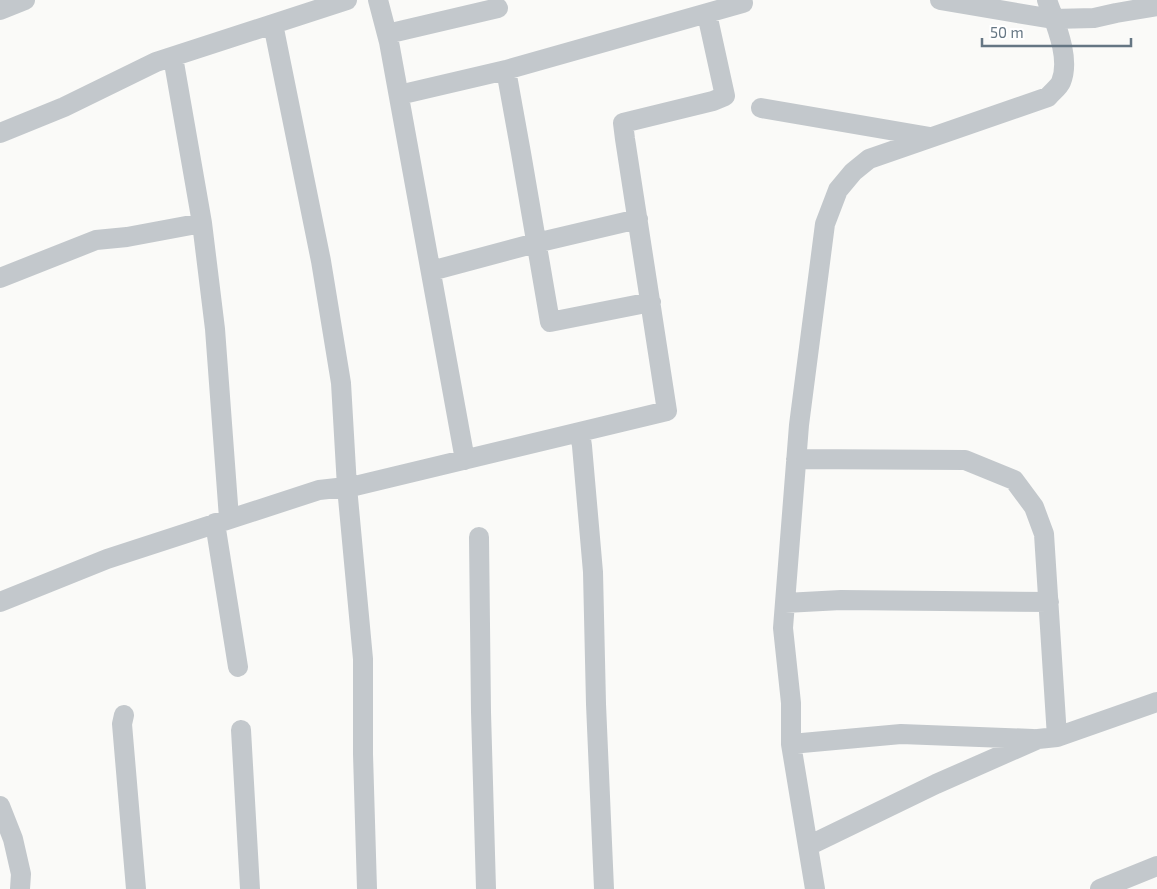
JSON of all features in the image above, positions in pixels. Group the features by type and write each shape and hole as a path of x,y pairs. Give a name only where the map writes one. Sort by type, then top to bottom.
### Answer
{"street":[{"path":"0,10 25,0"},
{"path":"0,133 64,108 156,62 347,0"},
{"path":"378,0 399,95 465,460"},
{"path":"399,95 506,70 707,14 743,3 742,0"},
{"path":"940,0 1050,9 1094,18 1157,6"},
{"path":"387,34 498,8"},
{"path":"815,889 791,744 791,703 783,628 799,425 825,224 838,190 853,172 869,159 1048,97 1060,83 1064,66 1061,45 1050,9"},
{"path":"0,601 107,559 319,490 347,487 667,411 623,123 713,101 725,96 707,14"},
{"path":"273,24 321,262 341,383 347,487 363,659 363,754 367,889"},
{"path":"173,57 202,223 215,329 222,521 238,667"},
{"path":"506,70 550,322 651,302"},
{"path":"761,108 932,137"},
{"path":"431,271 536,243 638,219"},
{"path":"0,278 96,240 127,237 202,223"},
{"path":"580,432 593,572 596,704 604,889"},
{"path":"796,459 965,460 1014,480 1034,507 1044,534 1048,602 1048,738"},
{"path":"479,537 486,889"},
{"path":"785,603 840,600 1048,602"},
{"path":"808,846 936,784 1048,738 1157,702"},
{"path":"124,715 122,724 136,889"},
{"path":"241,730 250,889"},
{"path":"791,744 901,734 1048,738"},
{"path":"0,806 13,839 21,874 20,889"},
{"path":"1100,889 1157,866"}]}
